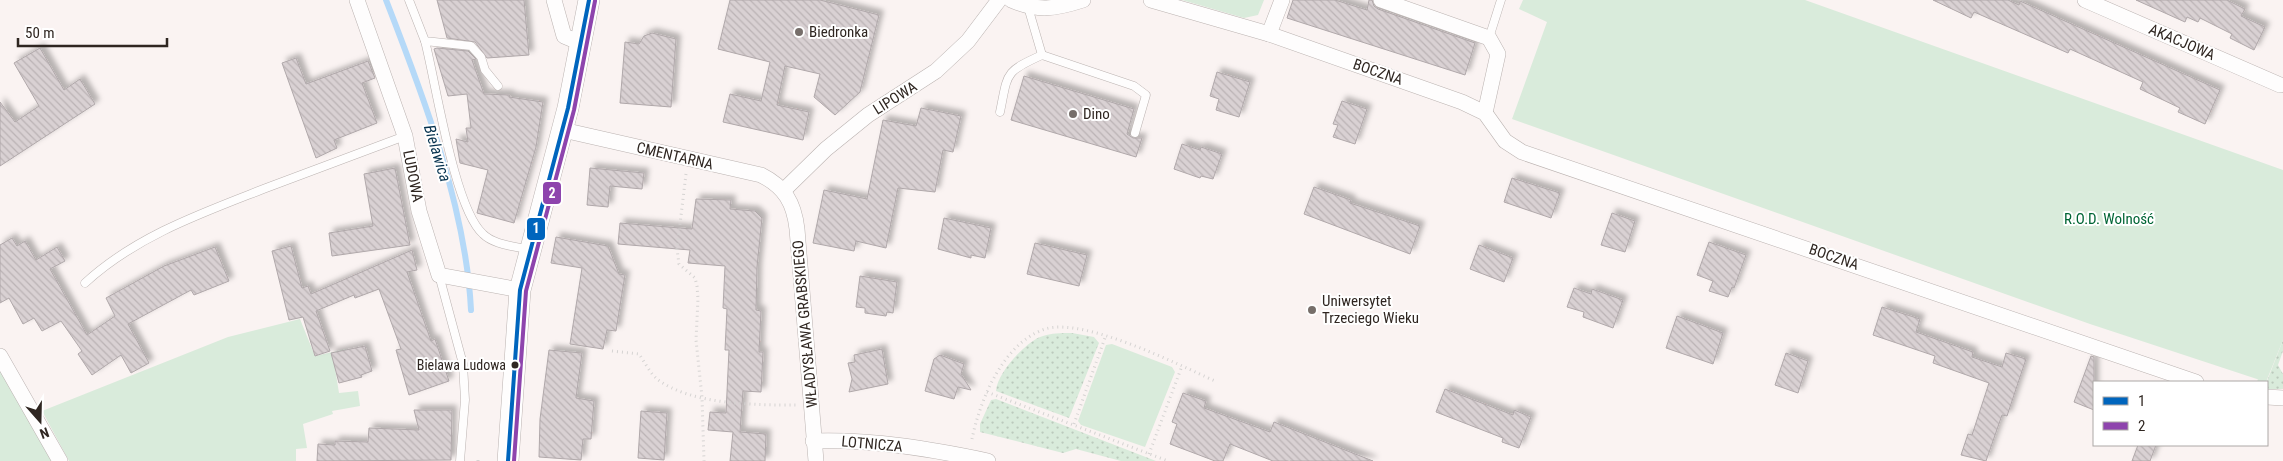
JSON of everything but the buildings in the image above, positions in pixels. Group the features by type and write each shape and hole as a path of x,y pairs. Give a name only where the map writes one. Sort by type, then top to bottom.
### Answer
{"main road":[{"path":"508,461 520,290 562,130 581,43 588,0"}],"street":[{"name":"LUDOWA","path":"357,0 405,136 419,210 439,276"},
{"path":"554,0 564,36 581,43"},
{"name":"LIPOWA","path":"784,190 826,149 868,115 936,71 968,41 999,0"},
{"path":"1011,0 1028,8 1051,8 1083,0"},
{"name":"BOCZNA","path":"1151,0 1270,34 1462,102 1486,113 1505,141 1522,152 2193,381"},
{"path":"1270,34 1282,0"},
{"path":"1380,0 1489,38 1498,54 1486,113"},
{"name":"AKACJOWA","path":"2085,0 2280,85"},
{"name":"CMENTARNA","path":"562,130 761,175 784,190"},
{"name":"WŁADYSŁAWA GRABSKIEGO","path":"784,190 795,214 797,229 816,461"},
{"path":"439,276 460,278 484,285 520,290"},
{"path":"0,356 60,461"},
{"path":"2268,397 2283,398"},
{"name":"LOTNICZA","path":"814,440 858,441 901,446 988,461"}],"lane":[{"path":"409,0 425,41 443,124 470,216 482,234 491,239 530,250"},
{"path":"1489,38 1501,0"},
{"path":"1028,8 1042,55"},
{"path":"425,41 471,46 481,57 485,70 498,86"},
{"path":"1000,112 1006,79 1016,66 1042,55 1134,86 1146,95 1135,133"},
{"path":"85,283 106,264 166,228 405,136"},
{"path":"439,276 463,364 465,400 460,461"}],"path":[{"path":"687,171 676,249 679,264 695,278 697,286 696,340 702,397 704,461"},
{"path":"972,439 987,392 999,370 1018,346 1045,329 1064,328 1106,335 1215,380"},
{"path":"1074,424 1106,335"},
{"path":"612,351 639,354 657,378 677,389 719,402 811,405"},
{"path":"1149,454 1182,366"},
{"path":"987,392 1168,461"}],"green space":[{"path":"1182,0 1264,0 1258,15 1244,18"},
{"name":"R.O.D. Wolność","path":"1523,0 1805,0 2283,170 2283,340 2266,381 2090,324 1512,119 1547,22 1519,9"},
{"path":"300,319 315,356 346,349 349,364 335,368 339,393 358,391 360,406 332,411 333,414 303,424 307,448 296,449 296,461 69,461 42,411 228,337"},
{"path":"1072,333 1094,337 1099,343 1069,418 996,391 1001,376 1019,352 1040,337"},
{"path":"2283,340 2283,351 2278,365 2283,374 2283,389 2268,389 2267,381"},
{"path":"1112,344 1172,367 1175,372 1145,447 1081,425 1078,421 1106,345"},
{"path":"0,356 60,461 0,461"},
{"path":"996,399 1156,461 1121,461 1076,449 1063,453 980,432 980,424 991,400"}],"waterway":[{"name":"Bielawica","path":"386,0 428,113 452,192 461,231 471,310"}],"transit line":[{"name":"1","path":"508,461 520,290 568,108 589,0"},
{"name":"2","path":"514,461 526,291 574,110 595,1"}],"place":[{"name":"Biedronka","path":"799,32"},
{"name":"Dino","path":"1073,114"},
{"name":"Uniwersytet Trzeciego Wieku","path":"1312,310"},
{"name":"Bielawa Ludowa","path":"515,365"}]}
